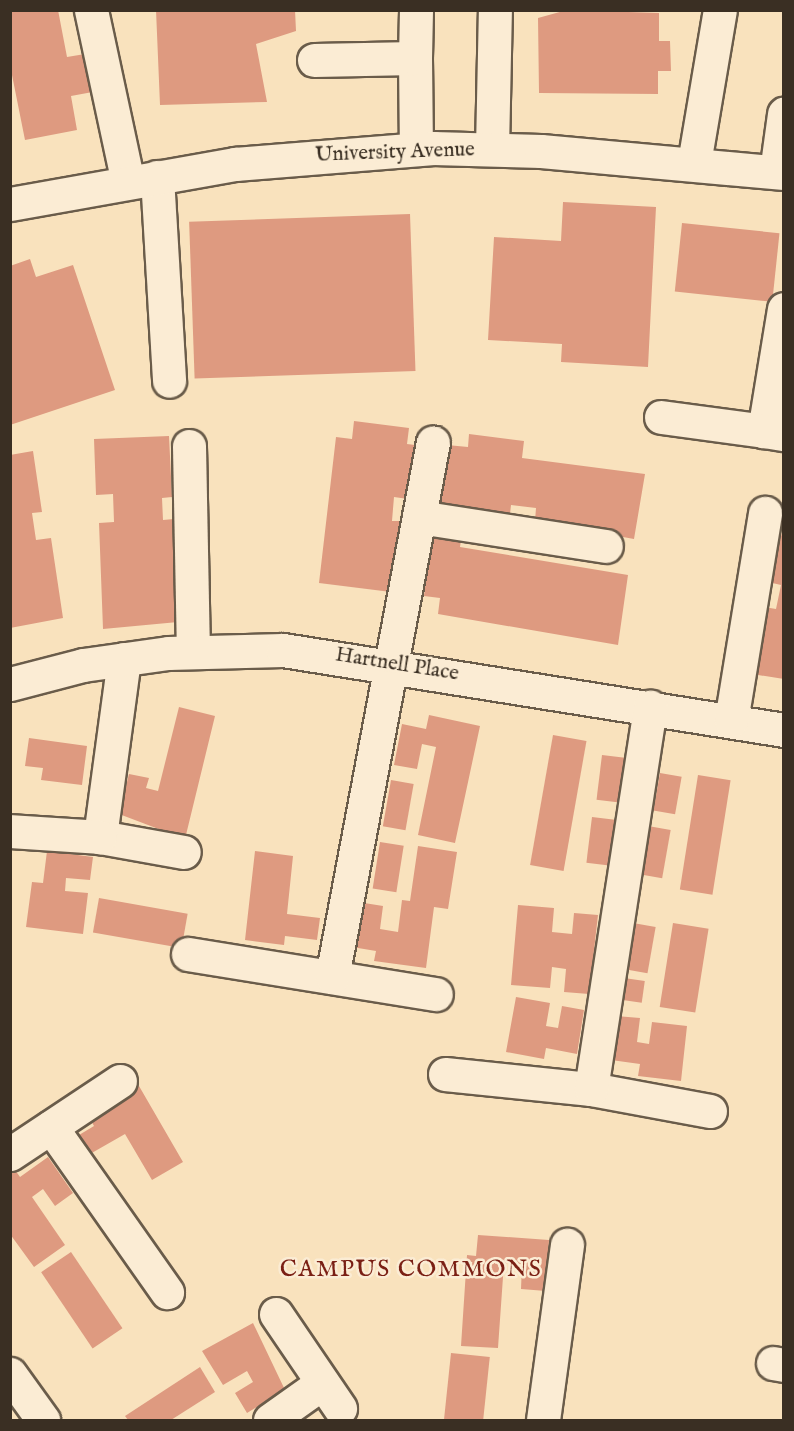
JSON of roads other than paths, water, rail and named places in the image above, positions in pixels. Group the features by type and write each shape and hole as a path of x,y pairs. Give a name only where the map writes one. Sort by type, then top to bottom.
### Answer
{"street":[{"path":"92,10 142,179 169,381"},
{"path":"416,10 416,149"},
{"path":"492,149 495,10"},
{"path":"694,164 720,10"},
{"path":"314,60 415,58"},
{"path":"780,172 783,114"},
{"name":"University Avenue","path":"10,204 142,179 320,154 416,149 492,149 780,172"},
{"path":"662,417 774,432 783,309"},
{"path":"332,977 433,442"},
{"path":"189,446 193,651"},
{"path":"731,721 765,513"},
{"path":"419,517 606,546"},
{"name":"Hartnell Place","path":"10,684 124,659 193,651 283,650 392,664 783,730"},
{"path":"100,837 124,659"},
{"path":"591,1089 650,707"},
{"path":"10,831 100,837 184,852"},
{"path":"188,954 436,994"},
{"path":"445,1074 591,1089 710,1111"},
{"path":"10,1154 120,1081"},
{"path":"51,1127 167,1292"},
{"path":"543,1420 567,1245"},
{"path":"270,1420 331,1396 276,1314"},
{"path":"10,1374 43,1420"}],"district":[{"name":"CAMPUS COMMONS","path":"411,1270"}]}
